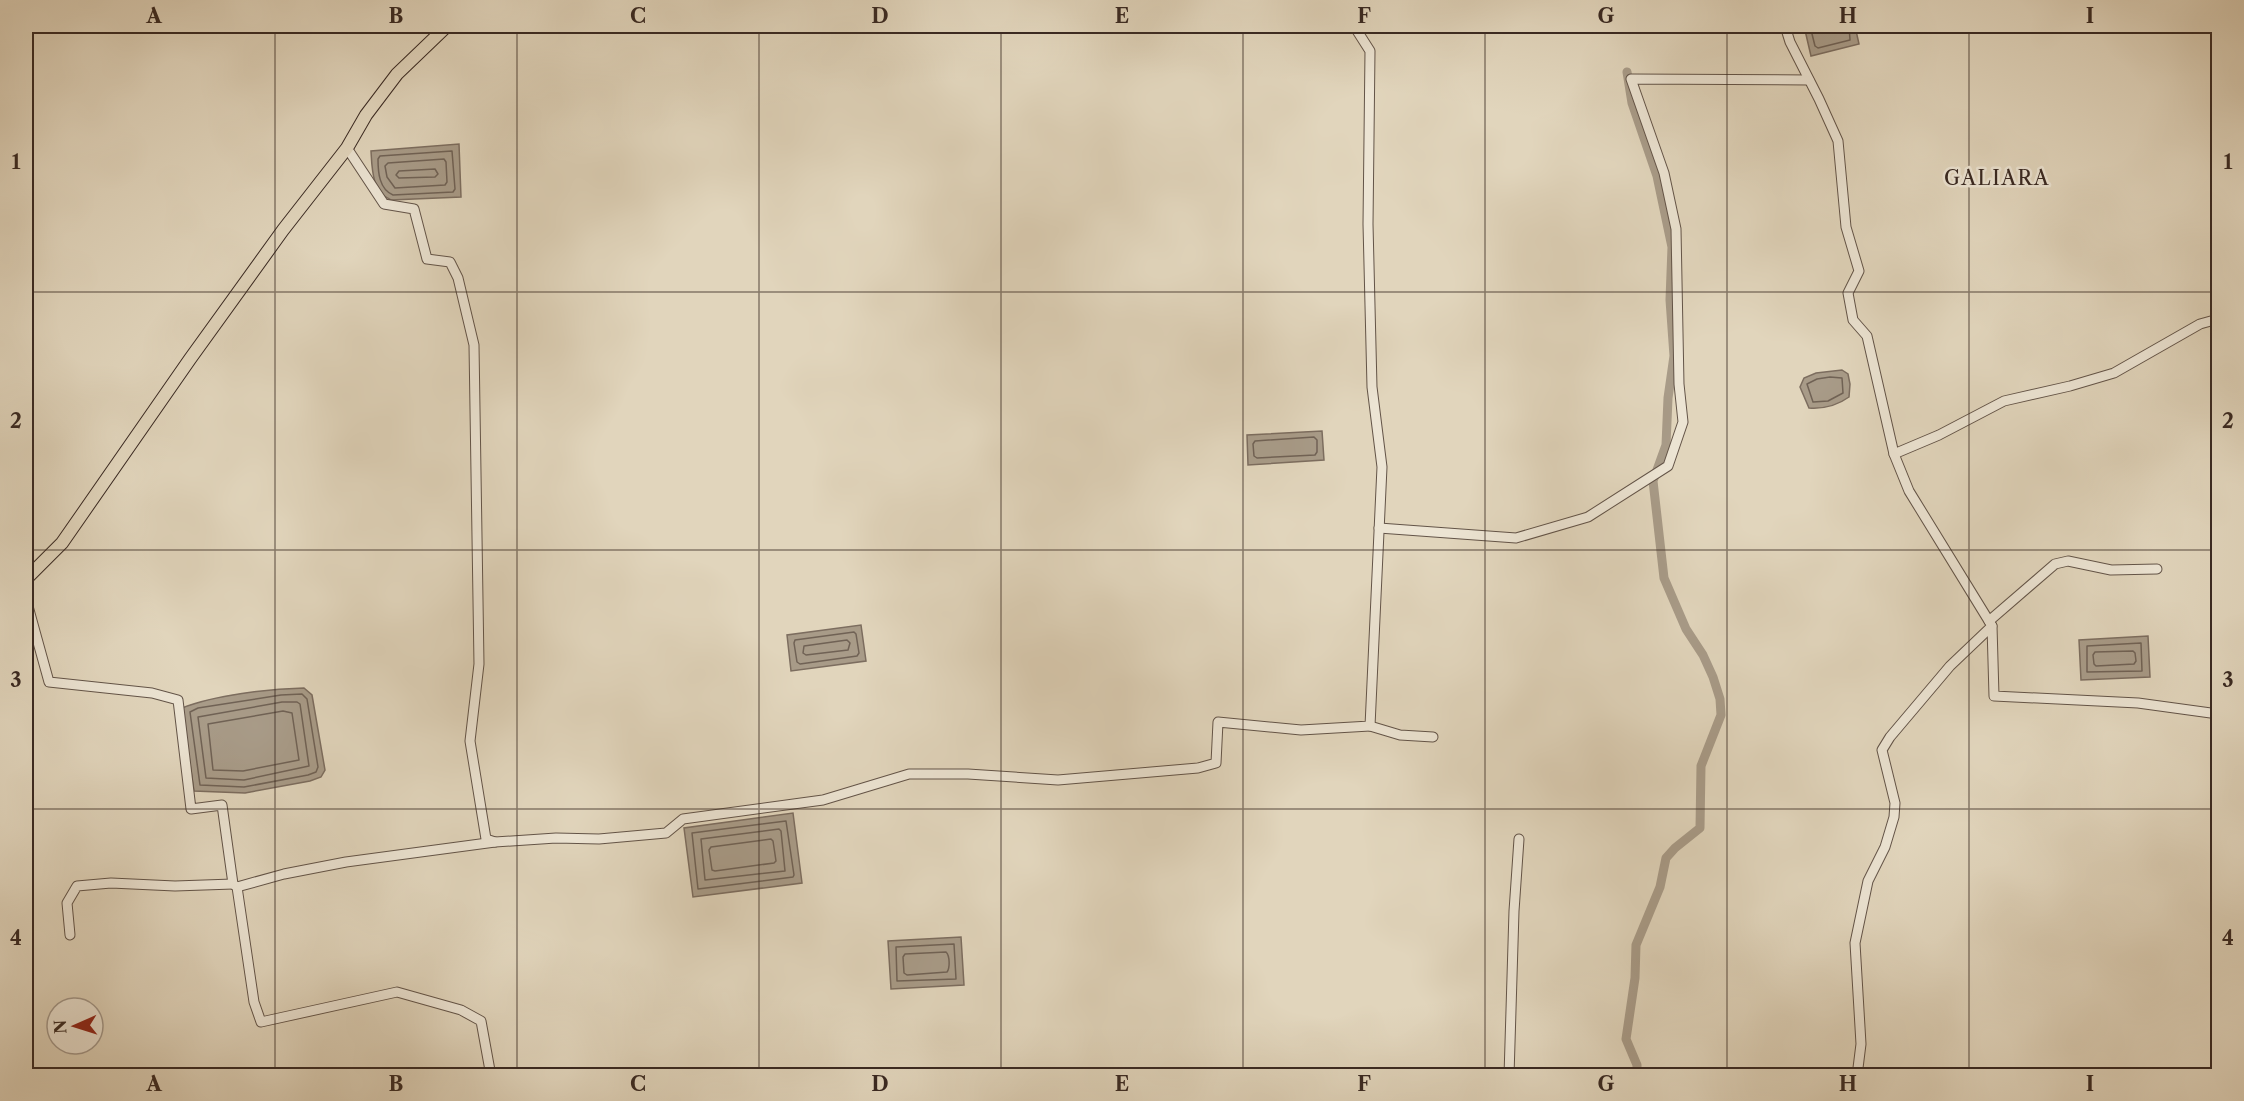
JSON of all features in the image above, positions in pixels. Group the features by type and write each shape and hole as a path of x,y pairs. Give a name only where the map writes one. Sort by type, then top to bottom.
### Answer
{"main road":[{"path":"26,579 62,543 263,258 347,148 366,116 397,74 447,26"}],"street":[{"path":"1349,26 1356,29 1370,51 1368,224 1372,387 1382,468 1370,726"},
{"path":"1785,26 1838,141 1846,227 1859,271 1848,293 1853,320 1867,336 1894,454 1909,491 1990,624 1994,696 2138,703 2218,714"},
{"path":"1378,528 1516,538 1588,517 1668,466 1683,422 1679,384 1676,229 1664,174 1631,79 1809,80"},
{"path":"347,148 384,204 414,209 427,259 450,262 458,278 474,345 479,664 470,741 486,839 495,842"},
{"path":"1894,454 1939,435 2004,401 2114,373 2200,324 2218,319"},
{"path":"1857,1076 1861,1044 1855,943 1869,880 1885,848 1895,803 1882,750 1890,737 1950,666 1990,624 2055,564 2068,561 2111,570 2157,569"},
{"path":"26,599 49,682 152,693 178,700 190,809 222,805 254,1002 261,1022 397,992 461,1010 481,1021 491,1076"},
{"path":"70,935 67,903 77,886 111,883 235,886 346,862 375,860 495,842 556,838 599,839 666,833 683,819 823,800 909,774 968,774 1058,780 1198,768 1216,763 1218,722 1301,730 1370,726 1400,735 1433,736"},
{"path":"1509,1076 1514,912 1519,838"}],"water":[{"path":"1804,26 1855,26 1859,44 1811,56"},
{"path":"459,144 461,197 391,200 380,192 374,179 371,151"},
{"path":"1842,370 1848,374 1849,397 1831,406 1809,408 1800,387 1804,378 1816,373"},
{"path":"1322,431 1324,460 1248,465 1247,435"},
{"path":"861,625 866,661 791,671 787,635"},
{"path":"2148,636 2150,677 2081,680 2079,640"},
{"path":"304,688 312,695 325,770 321,777 245,793 194,791 182,708 195,703 242,694"},
{"path":"793,813 802,883 693,897 684,828"},
{"path":"961,937 964,985 891,989 888,941"}],"waterway":[{"path":"1627,72 1632,103 1657,176 1672,247 1670,300 1674,356 1668,398 1666,445 1653,481 1664,578 1686,629 1703,655 1713,677 1720,699 1721,715 1701,766 1700,828 1666,858 1660,887 1636,945 1635,978 1626,1039 1637,1065 1637,1076"}],"district":[{"name":"GALIARA","path":"1997,178"}]}
